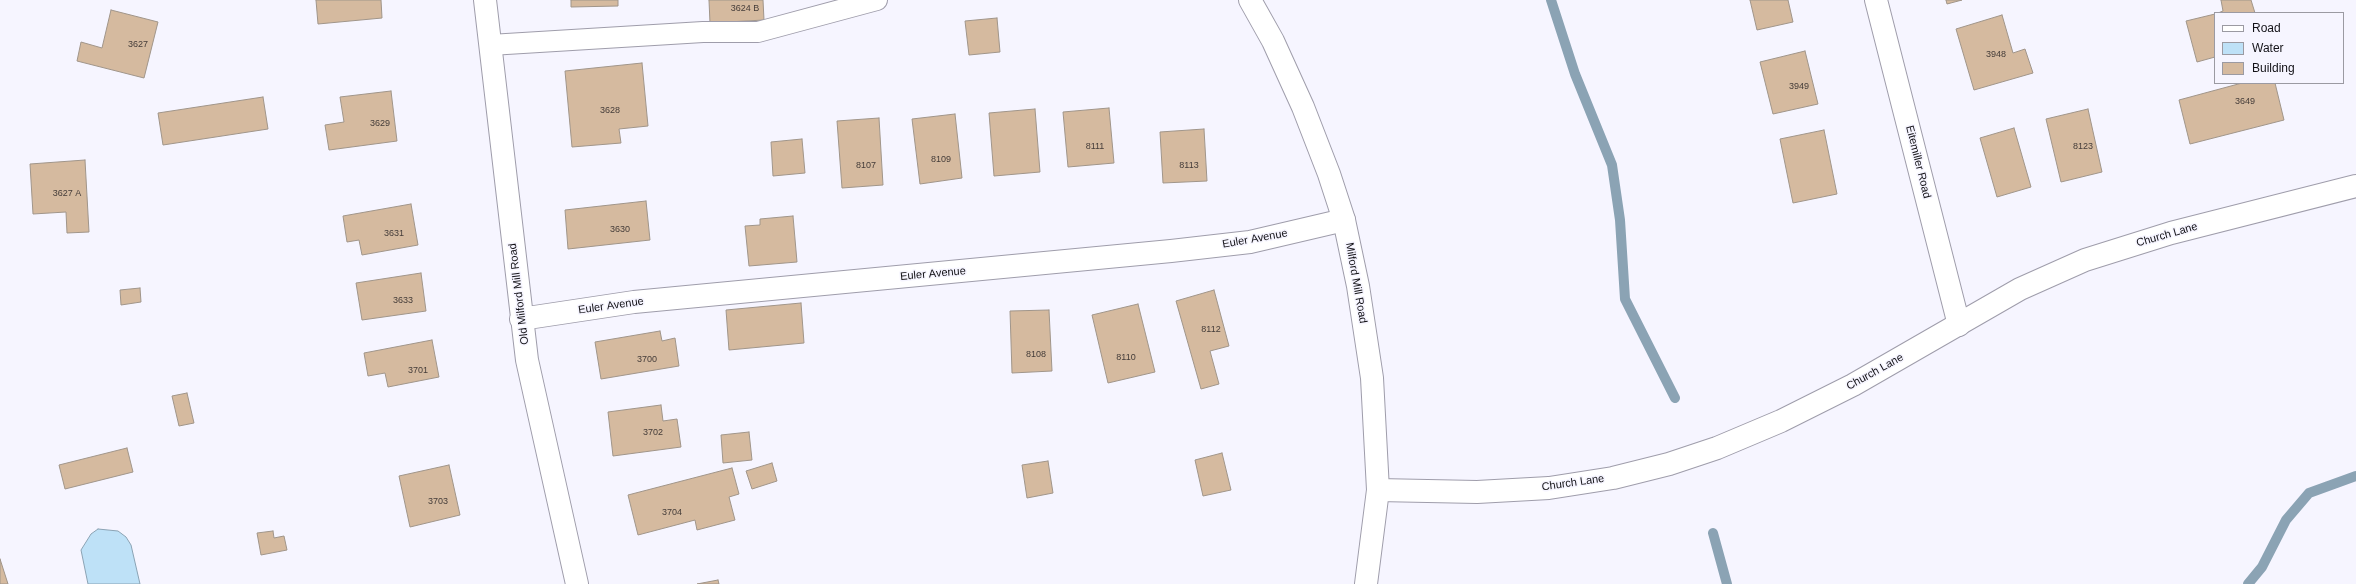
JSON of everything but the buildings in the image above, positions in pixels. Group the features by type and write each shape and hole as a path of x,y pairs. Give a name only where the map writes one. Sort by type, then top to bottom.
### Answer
{"street":[{"name":"Old Milford Mill Road","path":"485,0 527,360 577,584"},
{"name":"Milford Mill Road","path":"1250,0 1273,41 1303,107 1344,220 1358,286 1372,378 1378,490 1366,584"},
{"name":"Eitemiller Road","path":"1876,0 1959,325"},
{"name":"Church Lane","path":"1378,490 1477,492 1549,488 1613,478 1669,464 1717,448 1781,421 1853,385 2020,289 2085,260 2171,233 2356,186"},
{"name":"Euler Avenue","path":"522,319 634,302 1250,242 1344,220"}],"lane":[{"path":"490,44 702,32 758,32 877,0"}],"water":[{"path":"98,529 118,531 126,537 131,545 140,584 88,584 81,550 91,534"}],"waterway":[{"path":"1551,0 1575,74 1612,165 1620,220 1625,299 1675,398"},
{"path":"2248,584 2262,567 2286,520 2309,493 2356,476"},
{"path":"1713,533 1727,584"}]}
